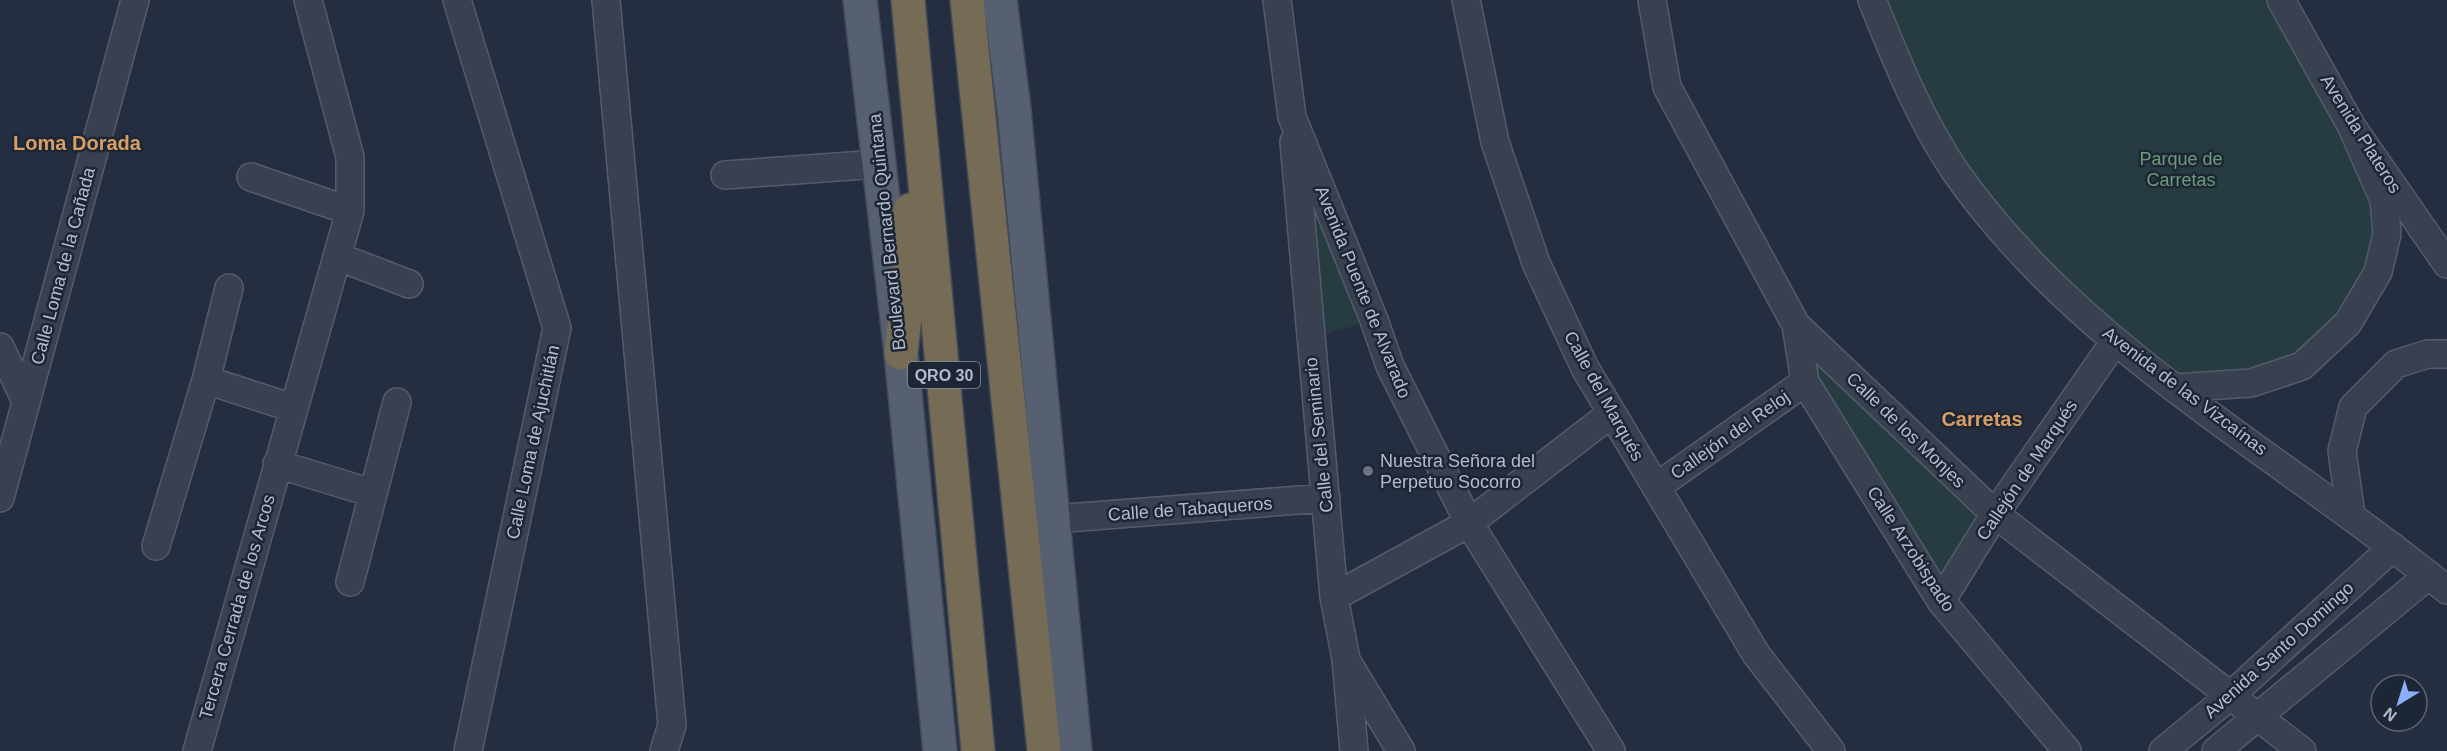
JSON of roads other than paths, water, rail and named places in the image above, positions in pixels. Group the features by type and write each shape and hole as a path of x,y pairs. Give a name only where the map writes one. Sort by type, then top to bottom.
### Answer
{"highway":[{"name":"QRO 30","path":"908,0 978,751"},
{"name":"QRO 30","path":"967,0 1044,751"},
{"path":"901,353 909,280 913,40"},
{"path":"1004,360 1019,396 1059,751"}],"main road":[{"name":"Boulevard Bernardo Quintana","path":"860,0 901,353 940,751"},
{"path":"1000,0 1014,109 1075,751"}],"street":[{"name":"Calle Loma de la Cañada","path":"0,498 135,0"},
{"name":"Tercera Cerrada de los Arcos","path":"197,751 293,408 339,257 350,211 350,156 308,0"},
{"name":"Calle Loma de Ajuchitlán","path":"457,0 557,327 468,751"},
{"path":"606,0 672,725 664,751"},
{"name":"Avenida Puente de Alvarado","path":"1277,0 1292,117 1374,320 1390,366 1469,523 1611,751"},
{"name":"Calle del Marqués","path":"1466,0 1495,142 1536,263 1585,368 1756,654 1831,751"},
{"name":"Calle de los Monjes","path":"1652,0 1667,87 1796,325 1995,514 2302,751"},
{"name":"Avenida de las Vizcaínas","path":"1872,0 1914,102 1955,170 2005,236 2115,340 2175,388 2351,514 2438,583"},
{"name":"Avenida Plateros","path":"2281,0 2352,127 2447,264"},
{"name":"Calle del Seminario","path":"1292,117 1309,339 1334,597 1346,659 1354,751"},
{"path":"2175,388 2251,383 2302,366 2348,323 2378,272 2387,234 2384,200 2352,127"},
{"path":"725,175 879,164"},
{"path":"251,177 350,211"},
{"path":"339,257 409,284"},
{"path":"156,546 206,381 229,288"},
{"name":"Calle Arzobispado","path":"1796,325 1804,382 1941,601 2067,751"},
{"name":"Callejón de Marqués","path":"1941,601 1995,514 2115,340"},
{"path":"0,346 26,401"},
{"path":"2351,514 2342,451 2353,407 2396,364 2428,354 2447,354"},
{"path":"206,381 293,408"},
{"name":"Callejón del Reloj","path":"1656,487 1804,382"},
{"path":"350,582 398,402"},
{"path":"1334,597 1469,523 1612,413"},
{"path":"278,464 372,493"},
{"name":"Calle de Tabaqueros","path":"1054,519 1326,498"},
{"name":"Avenida Santo Domingo","path":"2163,751 2230,696 2393,546"},
{"name":"Avenida Santo Domingo","path":"2216,751 2438,583"},
{"path":"1346,659 1401,751"}],"place":[{"name":"Nuestra Señora del Perpetuo Socorro","path":"1368,471"}],"district":[{"name":"Loma Dorada","path":"77,143"},
{"name":"Carretas","path":"1982,419"}],"park label":[{"name":"Parque de Carretas","path":"2181,169"}]}
